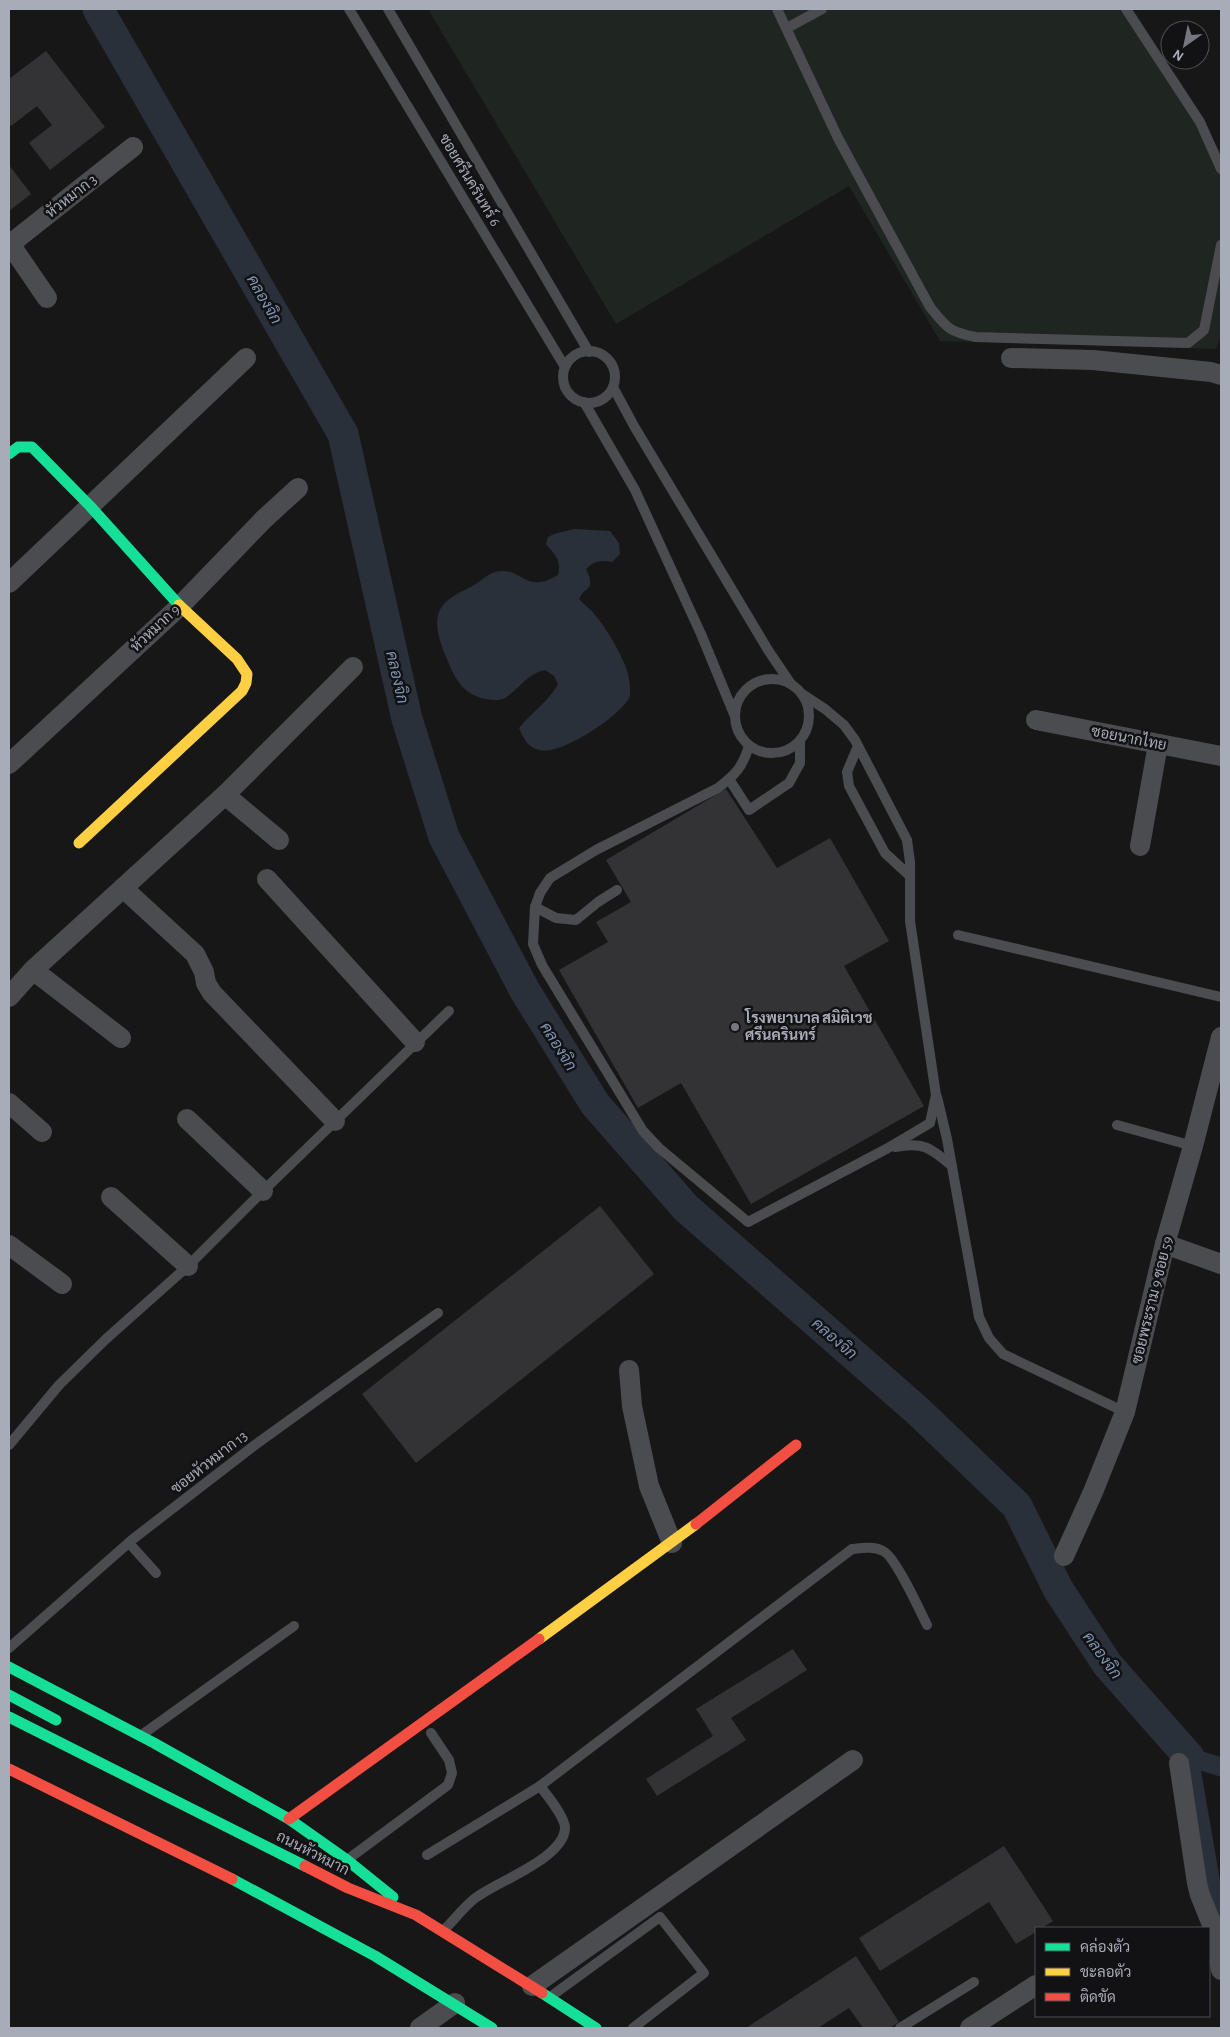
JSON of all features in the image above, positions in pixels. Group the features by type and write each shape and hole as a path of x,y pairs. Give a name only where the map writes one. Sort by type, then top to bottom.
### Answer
{"main road":[{"path":"9,454 18,446 32,447 90,506 180,606 237,659 247,674 246,683 242,691 79,843"},
{"path":"289,1819 672,1543 796,1445"},
{"path":"9,1667 140,1736 289,1819 347,1860 416,1915"},
{"path":"9,1695 66,1725"},
{"name":"ถนนหัวหมาก","path":"9,1717 348,1888 416,1915 532,1986 596,2028"},
{"path":"9,1769 191,1858 291,1910 455,2003 492,2028"},
{"path":"177,1789 223,1824"}],"street":[{"name":"หัวหมาก 3","path":"9,245 133,147"},
{"path":"9,245 47,298"},
{"path":"9,583 246,358"},
{"path":"1011,358 1093,360 1211,372 1221,375"},
{"name":"หัวหมาก 9","path":"9,764 180,606 264,519 298,488"},
{"path":"9,997 33,970 225,795 353,666"},
{"name":"ซอยนากไทย","path":"1036,720 1221,756"},
{"path":"1140,846 1158,744"},
{"path":"225,795 279,840"},
{"path":"267,879 415,1042"},
{"path":"122,888 196,954 204,972 206,984 212,994 335,1121"},
{"path":"33,970 121,1038"},
{"name":"ซอยพระราม 9 ซอย 59","path":"1064,1556 1093,1492 1125,1412 1165,1244 1221,1037"},
{"path":"9,1103 42,1132"},
{"path":"187,1119 263,1191"},
{"path":"110,1197 188,1266"},
{"path":"1165,1244 1221,1264"},
{"path":"9,1245 62,1284"},
{"path":"629,1370 632,1406 647,1478 672,1543"},
{"path":"532,1986 853,1760"},
{"path":"1179,1763 1197,1883 1215,1932 1221,1970"},
{"path":"970,2028 1035,1986"},
{"path":"420,2028 455,2003"}],"lane":[{"name":"ซอยศรีนครินทร์ 6","path":"349,9 565,366 563,382 566,389 576,400 584,402"},
{"name":"ซอยศรีนครินทร์ 6","path":"388,9 589,352"},
{"path":"777,9 838,138 930,307 946,327 957,334 976,337 1188,344 1204,330 1221,245"},
{"path":"787,28 822,9"},
{"path":"1126,9 1200,122 1221,169"},
{"path":"565,366 575,356 589,352 604,357 610,363 614,379 612,387 604,398 598,402 584,402"},
{"path":"612,387 763,641 791,684 844,725 858,746 907,840 910,862 910,921 936,1095 952,1166 979,1317 989,1338 1004,1354 1125,1412"},
{"path":"584,402 635,490 701,634 734,714 735,726 740,737 748,746 758,752 770,754 792,749 807,730 810,718 808,705 802,694"},
{"path":"734,714 737,702 744,691 754,683 766,679 779,679 791,684"},
{"path":"729,779 750,810 789,783 800,762 800,741"},
{"path":"748,746 743,763 735,775 718,788 596,850 550,878 540,893 535,907 533,944 542,965 643,1131 659,1148 748,1222 888,1148 930,1123 936,1095"},
{"path":"858,746 848,772 849,786 885,853 910,876"},
{"path":"535,907 556,918 576,920 598,902 617,890"},
{"path":"958,935 1221,997"},
{"path":"9,1445 59,1385 106,1339 188,1266 449,1010"},
{"path":"1117,1125 1193,1146"},
{"path":"888,1148 908,1144 922,1145 938,1154 952,1166"},
{"name":"ซอยหัวหมาก 13","path":"9,1648 129,1543 255,1445 438,1313"},
{"path":"129,1543 156,1573"},
{"path":"428,1855 540,1786 852,1549 869,1548 884,1551 895,1563 928,1625"},
{"path":"140,1736 294,1626"},
{"path":"347,1860 448,1785 452,1773 449,1760 431,1733"},
{"path":"442,1932 474,1899 542,1859 560,1843 565,1828 562,1819 540,1786"},
{"path":"550,1998 660,1916 704,1973 634,2028"},
{"path":"900,2028 974,1982"}],"shaded area":[{"path":"428,9 1133,9 1160,53 1160,70 1170,70 1221,153 1221,336 1216,349 940,341 849,186 616,324"},
{"path":"574,529 610,531 619,543 620,554 612,562 598,562 586,569 590,585 579,599 593,613 616,646 625,664 630,684 630,694 623,706 614,715 588,733 561,747 539,750 529,745 519,728 555,690 558,684 554,676 545,670 534,674 500,700 486,699 473,695 455,677 449,664 440,640 437,623 438,615 447,601 493,572 509,572 532,582 547,580 558,575 558,562 546,544 548,537"}],"building":[{"path":"46,51 105,127 50,170 29,143 52,125 37,106 11,126 9,123 9,79"},
{"path":"9,165 31,194 9,211"},
{"name":"โรงพยาบาล สมิติเวช ศรีนครินทร์","path":"726,789 777,868 830,838 889,941 844,966 924,1106 751,1204 681,1083 638,1108 559,970 608,942 596,922 631,902 606,860"},
{"path":"600,1206 654,1274 416,1463 362,1394"},
{"path":"793,1649 807,1670 731,1718 746,1740 657,1796 646,1779 713,1736 696,1709"},
{"path":"1004,1846 1053,1921 1044,1927 1035,1927 1035,1933 1016,1944 989,1902 880,1971 859,1938"},
{"path":"856,1956 899,2022 890,2028 863,2028 849,2008 818,2028 746,2028"}],"waterway":[{"name":"คลองจิก","path":"98,9 343,434 407,719 444,837 525,991 595,1104 686,1208 919,1412 1017,1506 1058,1589 1107,1664 1189,1757"},
{"name":"คลองจิก","path":"1219,1930 1189,1757 1221,1767"}],"traffic: fast":[{"path":"9,454 18,447 32,447 90,506 179,605"},
{"path":"9,1667 154,1743 289,1819 347,1860 393,1897"},
{"path":"9,1695 56,1720"},
{"path":"9,1717 305,1866"},
{"path":"232,1879 375,1956 492,2028"},
{"path":"542,1993 596,2028"}],"traffic: slow":[{"path":"79,843 242,691 246,683 247,674 237,659 179,605"},
{"path":"539,1639 696,1524"}],"traffic: jam":[{"path":"696,1524 796,1445"},
{"path":"289,1819 539,1639"},
{"path":"9,1769 232,1879"},
{"path":"305,1866 348,1888 416,1915 542,1993"}],"place":[{"name":"โรงพยาบาล สมิติเวช ศรีนครินทร์","path":"735,1027"}]}
